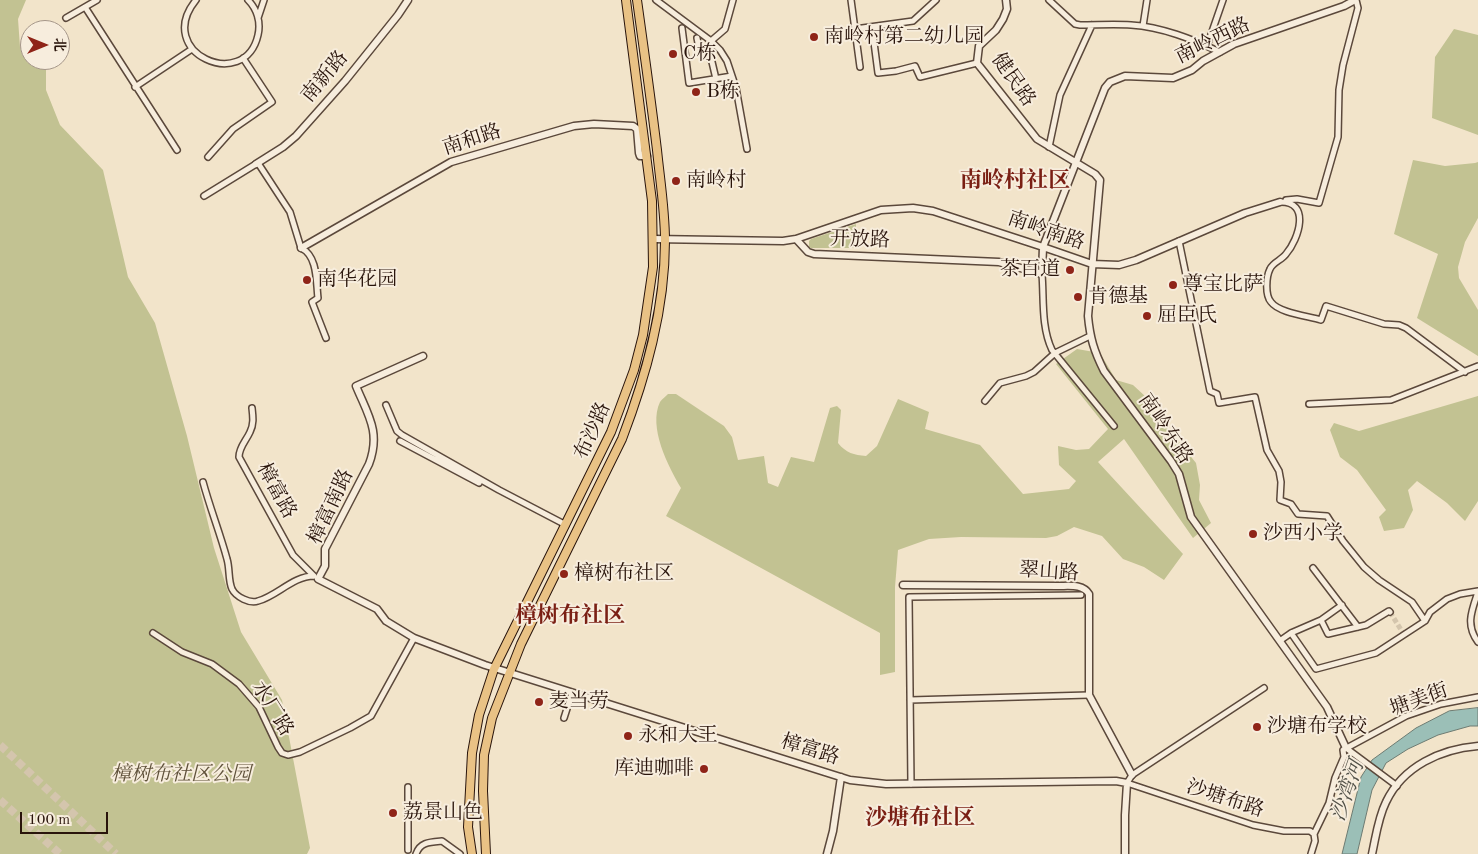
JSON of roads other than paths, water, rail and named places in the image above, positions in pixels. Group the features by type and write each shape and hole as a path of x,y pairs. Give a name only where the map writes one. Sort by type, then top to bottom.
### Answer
{"main road":[{"name":"布沙路","path":"472,854 468,827 469,792 472,753 479,715 494,669 611,432 634,370 649,299 653,240 652,201 626,0"},
{"name":"布沙路","path":"486,854 482,791 484,755 492,718 508,673 521,644 622,439 635,406 654,337 664,269 663,200 637,0"},
{"path":"479,715 492,718"}],"street":[{"path":"66,18 97,0"},
{"path":"196,0 188,12 185,24 186,36 192,49 200,57 212,63 225,64 243,58 251,50 257,39 258,19 253,6 248,0"},
{"path":"258,19 264,0"},
{"name":"南新路","path":"257,163 283,147 296,136 345,81 408,0"},
{"path":"656,0 711,42 720,50 727,61 736,88 747,149"},
{"path":"711,42 725,29 733,0"},
{"path":"851,0 860,67"},
{"path":"855,29 913,21 936,0"},
{"name":"健民路","path":"1006,0 1007,9 1003,19 996,30 979,46 976,57 977,63 1037,139 1076,163"},
{"path":"1049,0 1075,24 1143,26 1190,38 1220,52"},
{"path":"1143,26 1147,0"},
{"path":"1207,46 1223,0"},
{"path":"1280,202 1288,199 1319,203 1338,137 1343,65 1358,8 1356,0"},
{"name":"南岭西路","path":"1044,246 1105,88 1110,82 1125,76 1173,78 1192,70 1203,61 1234,44 1344,6 1356,0"},
{"path":"85,7 177,150"},
{"path":"1049,146 1060,95 1092,25"},
{"path":"872,27 878,73 915,66 920,77 977,63"},
{"path":"682,28 681,37 689,82 694,83 732,76"},
{"path":"697,38 698,44 709,56 714,67 716,79"},
{"path":"135,86 192,49"},
{"path":"701,57 709,56"},
{"path":"208,157 233,128 272,102 243,58"},
{"name":"南和路","path":"301,248 451,162 574,126 594,124 633,126 637,129 639,153 643,157 647,156"},
{"path":"204,196 257,163 290,212 301,248 312,259 318,298 312,302 326,338"},
{"name":"南岭东路","path":"1076,163 1095,174 1101,183 1088,316 1094,352 1104,370 1178,474 1191,517 1281,640 1327,707 1346,748"},
{"path":"1280,202 1294,204 1299,210 1300,216 1293,243 1282,258 1270,267 1267,291 1269,301 1277,308 1321,320 1326,306 1384,324 1398,325 1406,328 1465,372"},
{"name":"南岭南路","path":"796,240 881,210 913,208 933,211 1044,246 1092,264 1119,265 1136,260 1245,213 1280,202"},
{"path":"653,240 796,240"},
{"name":"开放路","path":"796,240 808,252 814,254 999,262 1042,274"},
{"path":"1179,241 1210,391 1217,394 1219,403 1255,397 1267,450 1279,471 1281,482 1280,500 1291,504 1298,514 1327,516 1343,541 1364,567 1379,580 1412,602 1425,621"},
{"path":"1044,246 1042,274 1047,340 1055,354 1114,426"},
{"path":"985,401 1000,382 1026,376 1034,372 1055,354 1090,336"},
{"name":"樟富南路","path":"316,578 325,566 325,549 374,451 374,433 371,421 356,386 423,356"},
{"path":"1309,404 1391,400 1478,366"},
{"path":"386,406 402,435 565,527"},
{"name":"樟富路","path":"252,408 254,419 251,431 239,451 239,457 293,555 316,578"},
{"path":"400,441 565,527"},
{"path":"203,482 228,560 230,582 233,591 242,598 255,602 260,601 300,579 308,576 316,578 378,609 386,621 414,638 494,669"},
{"path":"1313,568 1358,627"},
{"name":"翠山路","path":"903,585 1078,586 1086,589 1089,594 1089,695 1132,775"},
{"path":"1291,633 1316,669 1376,653 1425,621 1430,612 1447,599 1460,594 1478,592 1470,615 1471,630 1478,642"},
{"path":"911,784 909,598 1081,595"},
{"path":"1281,640 1291,633 1321,620 1342,605"},
{"path":"1321,620 1328,634 1366,625 1390,612"},
{"name":"水厂路","path":"153,633 174,648 212,664 240,684 258,707 282,753 288,755 320,743 371,716 414,638"},
{"name":"樟富路","path":"494,669 841,777 874,784 1116,781 1128,783"},
{"path":"1125,854 1125,815 1128,783 1132,775 1264,688"},
{"path":"564,718 572,693"},
{"path":"910,700 1089,695"},
{"name":"塘美街","path":"1346,748 1406,716 1441,704 1478,697"},
{"path":"1372,854 1379,821 1386,800 1410,771 1428,759 1450,751 1478,746"},
{"path":"1312,854 1315,841 1314,834 1329,803 1335,778 1344,757 1342,750 1346,748 1397,786"},
{"path":"827,854 833,831 841,777"},
{"name":"沙塘布路","path":"1128,783 1253,825 1284,831 1308,831 1314,834"},
{"path":"408,787 408,850"},
{"path":"416,854 421,845 427,842 442,841 460,854"}],"water":[{"path":"1478,708 1478,726 1470,726 1438,735 1408,749 1386,763 1372,790 1357,854 1342,854 1361,777 1372,760 1416,728 1449,711"}],"tunnel":[{"path":"1390,612 1403,633"},
{"path":"0,745 116,854"},
{"path":"0,800 60,854"}],"place":[{"name":"南岭村第二幼儿园","path":"814,37"},
{"name":"C栋","path":"673,54"},
{"name":"B栋","path":"696,92"},
{"name":"南岭村","path":"676,181"},
{"name":"茶百道","path":"1070,270"},
{"name":"南华花园","path":"307,280"},
{"name":"尊宝比萨","path":"1173,285"},
{"name":"肯德基","path":"1078,297"},
{"name":"屈臣氏","path":"1147,316"},
{"name":"沙西小学","path":"1253,534"},
{"name":"樟树布社区","path":"564,574"},
{"name":"麦当劳","path":"539,702"},
{"name":"沙塘布学校","path":"1257,727"},
{"name":"永和大王","path":"628,736"},
{"name":"库迪咖啡","path":"704,769"},
{"name":"荔景山色","path":"393,813"}],"district":[{"name":"南岭村社区","path":"1015,181"},
{"name":"樟树布社区","path":"570,616"},
{"name":"沙塘布社区","path":"920,818"}],"park label":[{"name":"樟树布社区公园","path":"181,775"}],"water label":[{"name":"沙湾河","path":"1348,791"}]}
